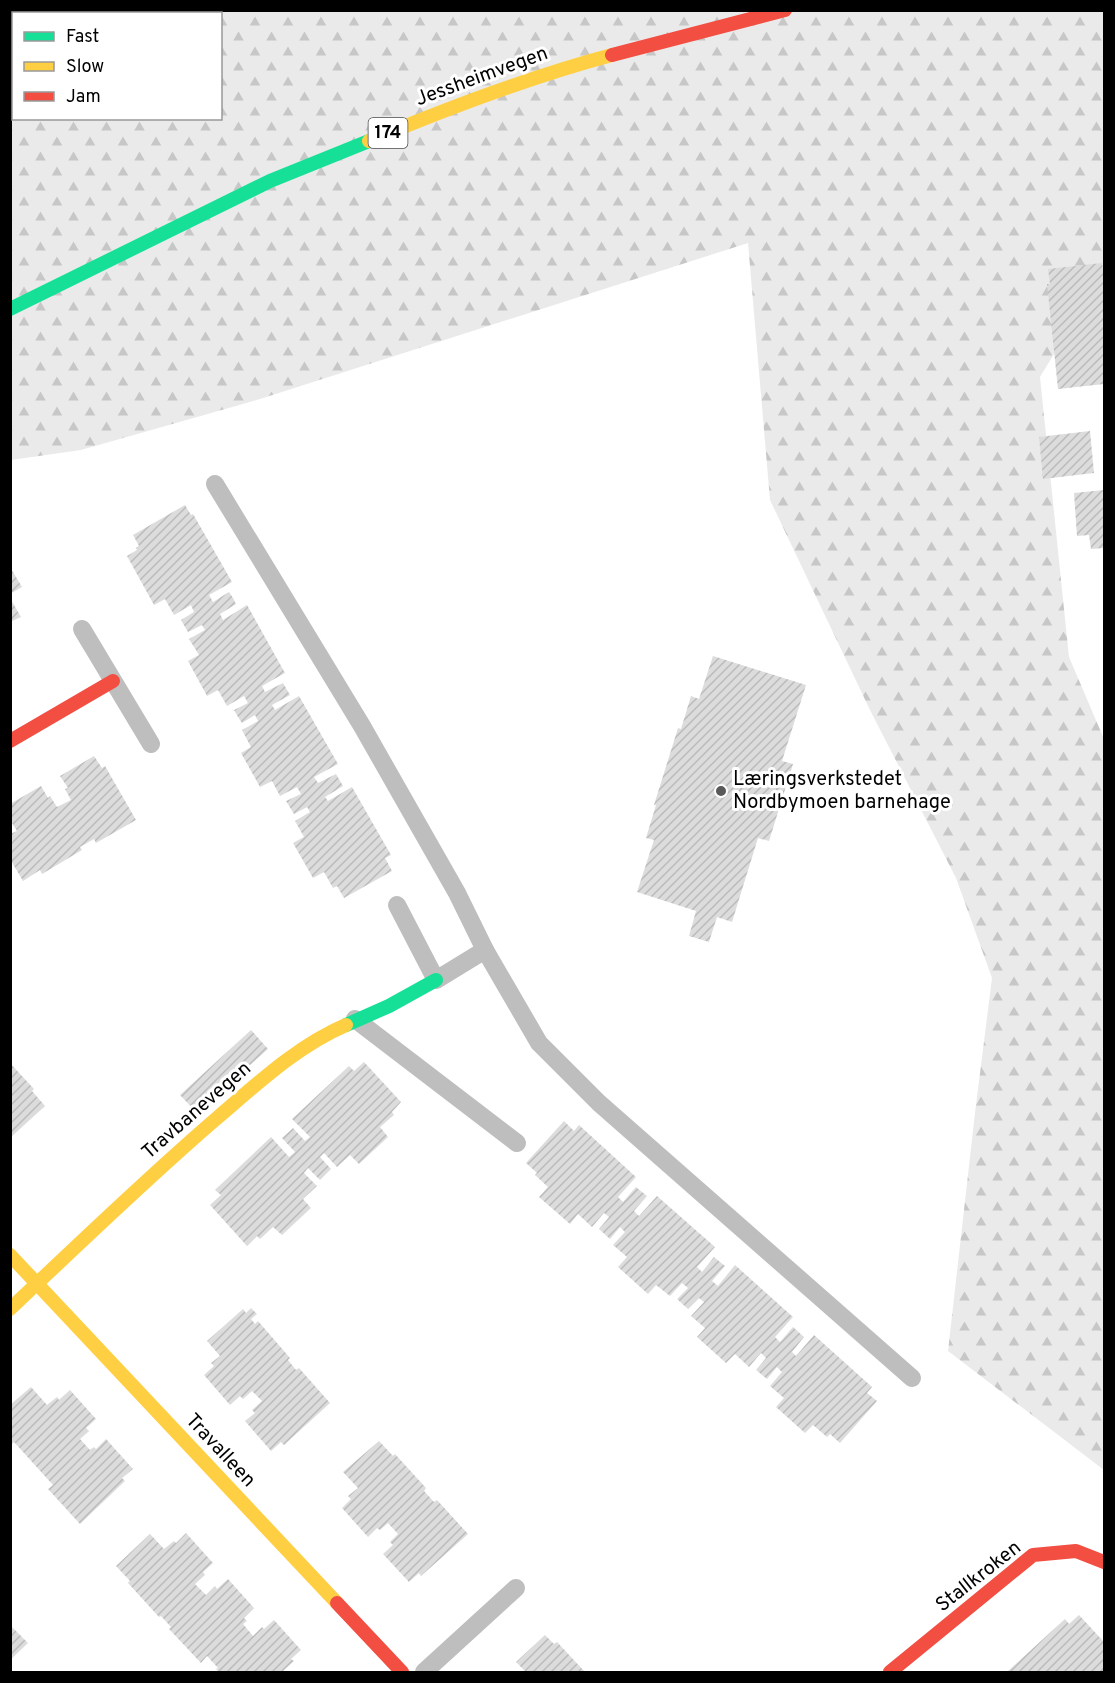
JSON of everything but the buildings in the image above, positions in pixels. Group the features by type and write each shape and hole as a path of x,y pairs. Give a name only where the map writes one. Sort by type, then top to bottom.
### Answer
{"street":[{"name":"Jessheimvegen","path":"10,309 270,181 443,110 568,67 785,10"},
{"path":"10,741 113,681"},
{"name":"Travbanevegen","path":"10,1309 163,1165 290,1058 327,1033 389,1006 436,980"},
{"name":"Travalleen","path":"10,1255 402,1672"},
{"name":"Stallkroken","path":"890,1672 1033,1556 1076,1551 1104,1562"}],"lane":[{"path":"215,483 373,746 457,893 538,1043 608,1111 912,1378"},
{"path":"82,629 151,744"},
{"path":"397,905 436,980 486,950"},
{"path":"355,1019 517,1143"},
{"path":"424,1672 516,1588"}],"green space":[{"path":"10,11 1104,11 1104,272 1040,377 1069,657 1104,739 1104,1470 948,1351 992,978 956,878 870,710 770,500 748,243 260,399 81,450 11,460"}],"traffic: fast":[{"path":"10,309 270,181 369,141"},
{"path":"346,1025 389,1006 436,980"}],"traffic: slow":[{"path":"369,141 489,94 612,55"},
{"path":"10,1309 138,1188 247,1092 294,1055 346,1025"},
{"path":"10,1255 337,1603"}],"traffic: jam":[{"path":"612,55 785,10"},
{"path":"10,741 113,681"},
{"path":"890,1672 1033,1555 1076,1551 1104,1562"},
{"path":"337,1603 402,1672"}],"place":[{"name":"Læringsverkstedet Nordbymoen barnehage","path":"721,791"}]}
